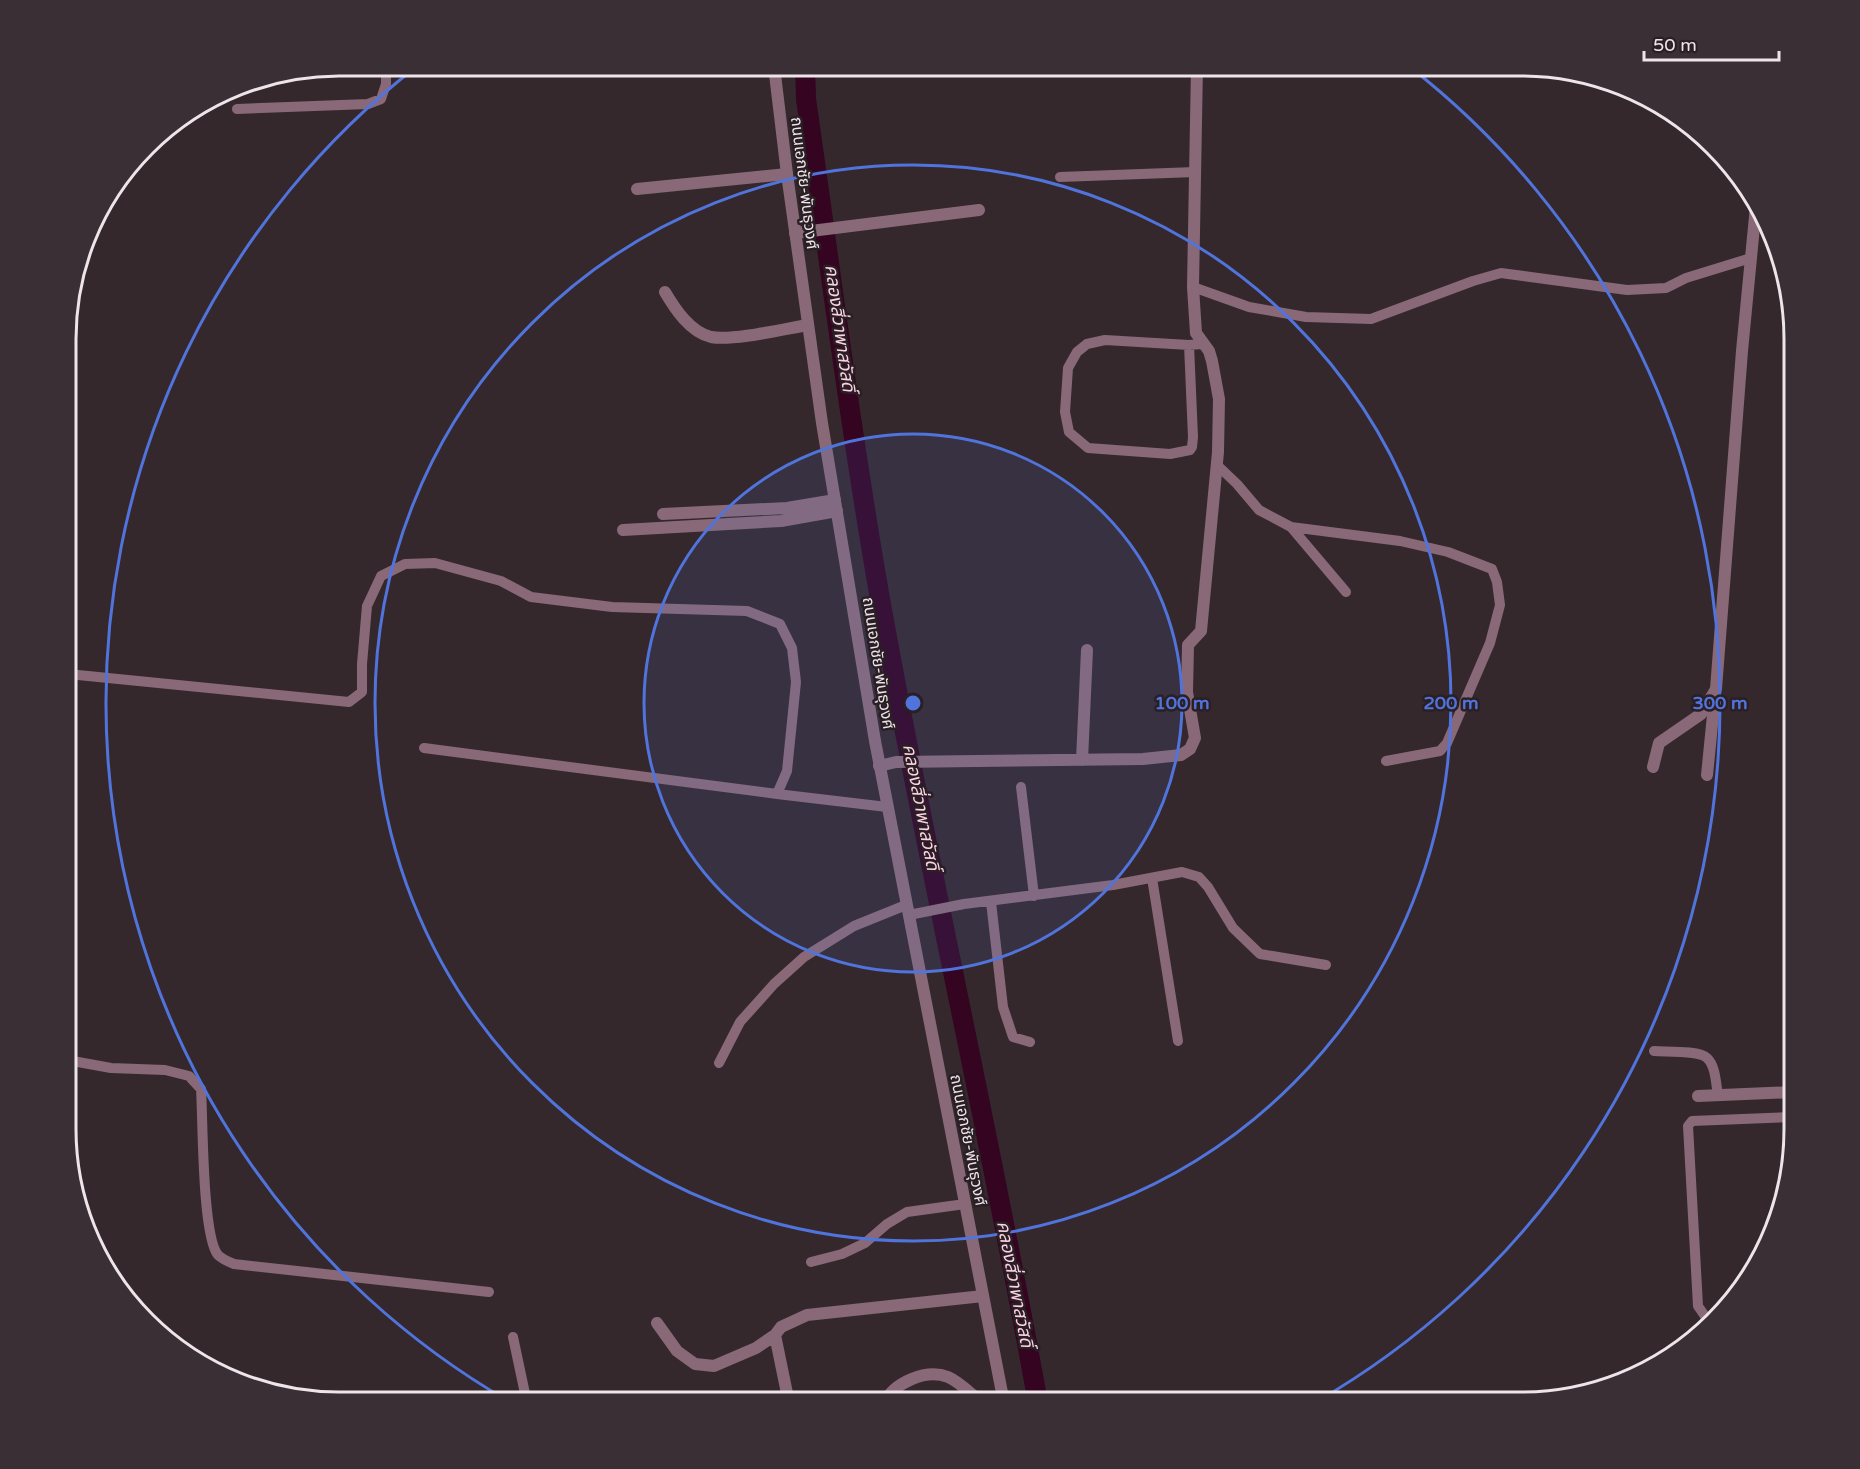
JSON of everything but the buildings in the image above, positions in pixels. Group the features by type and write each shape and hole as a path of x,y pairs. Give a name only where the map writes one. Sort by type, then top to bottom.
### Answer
{"street":[{"name":"ถนนเอกชัย-พันธุวงศ์","path":"775,76 808,325 879,766 983,1296 999,1392"},
{"path":"879,766 896,762 924,761 1030,762 1143,759 1181,755 1190,749 1195,738 1186,692 1188,645 1201,631 1216,464 1219,399 1209,351 1196,344 1193,287 1197,76"},
{"path":"637,189 787,174"},
{"path":"795,233 979,210"},
{"path":"1707,774 1755,220"},
{"path":"665,292 678,314 709,336 728,338 808,325"},
{"path":"663,514 836,505"},
{"path":"623,530 781,521 836,505"},
{"path":"1082,760 1087,650"},
{"path":"1653,767 1659,743 1701,714 1716,690"},
{"path":"1698,1096 1784,1092"},
{"path":"657,1323 677,1351 695,1364 714,1366 756,1348 775,1335 781,1327 807,1315 983,1296"},
{"path":"775,1335 787,1392"},
{"path":"891,1392 913,1378 932,1375 948,1377 968,1392"}],"lane":[{"path":"237,109 368,104 381,99 386,76"},
{"path":"1060,177 1195,172"},
{"path":"1193,287 1249,307 1306,316 1371,319 1501,273 1636,290 1666,288 1686,278 1751,258"},
{"path":"1105,340 1196,344 1192,447 1190,450 1170,454 1088,448 1069,432 1065,412 1068,368 1077,352 1087,344 1105,340"},
{"path":"1216,464 1259,510 1291,527 1400,541 1448,552 1492,569 1497,582 1500,604 1490,643 1447,744 1440,752 1386,761"},
{"path":"1291,527 1346,592"},
{"path":"76,675 349,702 362,692 367,606 381,576 405,564 435,563 501,581 531,597 612,607 747,611 780,624 792,648 796,682 787,771 777,794"},
{"path":"424,747 887,807"},
{"path":"1021,787 1034,896"},
{"path":"719,1064 740,1022 774,984 804,957 855,926 908,910 928,912 964,904 1113,885 1182,872 1199,877 1208,887 1233,928 1260,954 1326,965"},
{"path":"1152,878 1178,1041"},
{"path":"991,902 1003,1007 1013,1037 1030,1042"},
{"path":"1654,1051 1698,1053 1707,1058 1713,1069 1718,1096"},
{"path":"76,1062 111,1068 165,1070 189,1076 201,1089 205,1188 210,1234 218,1254 234,1264 489,1292"},
{"path":"1705,1316 1698,1306 1688,1126 1692,1121 1703,1119 1784,1117"},
{"path":"812,1262 842,1254 865,1243 887,1224 907,1212 965,1204"},
{"path":"513,1336 525,1392"}],"waterway":[{"name":"คลองสี่วาพาสวัสดิ์","path":"805,76 806,99 832,287 880,599 1036,1392"}]}
